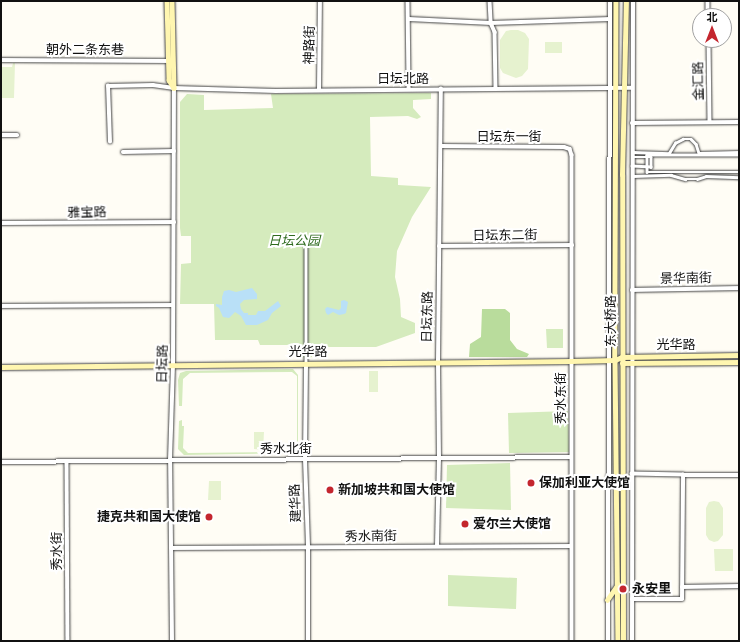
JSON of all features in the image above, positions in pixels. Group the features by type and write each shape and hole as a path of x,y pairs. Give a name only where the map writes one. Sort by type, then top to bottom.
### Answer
{"main road":[{"path":"167,1 170,61 169,80 174,88"},
{"path":"172,1 174,88"},
{"name":"东大桥路","path":"616,1 612,88 618,641"},
{"name":"东大桥路","path":"623,641 623,88 626,1"},
{"name":"光华路","path":"1,367 438,361 571,361 615,360 622,357 633,356 739,355"},
{"name":"光华路","path":"622,363 739,362"},
{"path":"608,600 618,584"}],"street":[{"name":"神路街","path":"319,90 320,1"},
{"path":"408,1 409,89"},
{"path":"490,1 490,22 495,32 496,89"},
{"path":"608,641 612,88 610,1"},
{"path":"632,641 633,1"},
{"path":"625,28 633,18"},
{"path":"409,19 490,22 610,19"},
{"name":"金汇路","path":"709,48 710,122"},
{"name":"朝外二条东巷","path":"1,60 170,61"},
{"name":"日坛北路","path":"110,142 108,86 153,85 174,88 276,91 632,88"},
{"name":"日坛路","path":"172,641 170,460 173,364 174,88"},
{"name":"日坛东路","path":"437,546 439,458 438,361 441,89"},
{"path":"632,123 739,122"},
{"path":"1,135 17,135"},
{"path":"632,155 669,152 675,143 683,139 691,140 696,144 699,153 739,153"},
{"name":"日坛东一街","path":"441,146 564,147 570,149 572,155"},
{"path":"123,152 174,152"},
{"path":"632,155 647,157 647,155 739,153"},
{"name":"秀水东街","path":"572,155 572,641"},
{"path":"647,157 647,172 739,172"},
{"path":"632,166 647,166"},
{"path":"632,176 671,175 685,179 697,179 706,176 739,177"},
{"name":"雅宝路","path":"1,223 174,222"},
{"name":"日坛东二街","path":"439,246 572,245"},
{"path":"306,246 306,364"},
{"name":"景华南街","path":"632,290 739,288"},
{"path":"1,306 173,305"},
{"name":"光华路","path":"615,360 622,363"},
{"name":"建华路","path":"306,364 305,459 308,547 308,641"},
{"name":"秀水北街","path":"1,462 571,457"},
{"name":"秀水街","path":"67,461 68,641"},
{"path":"632,474 739,474"},
{"path":"632,599 682,599 682,475"},
{"name":"秀水南街","path":"171,548 571,546"},
{"path":"682,587 739,586"}],"green space":[{"path":"518,30 525,33 529,39 528,69 522,76 516,78 503,73 500,68 500,40 506,31"},
{"path":"545,42 562,42 562,53 545,53"},
{"path":"13,63 15,63 14,98 1,98 1,67 12,67"},
{"name":"日坛公园","path":"431,93 431,99 413,100 413,108 421,117 417,119 408,116 370,117 371,176 398,178 398,185 431,187 412,217 397,251 395,277 400,299 401,317 415,323 415,333 376,347 312,347 312,357 306,358 299,357 298,345 260,345 258,340 215,340 214,304 180,304 181,264 191,263 191,236 181,236 180,228 180,102 187,94 204,95 204,110 273,108 271,94"},
{"path":"482,309 505,309 510,313 510,340 517,349 529,354 527,357 469,357 470,344 481,337"},
{"path":"546,329 563,329 563,348 547,348"},
{"path":"293,369 298,375 298,447 293,453 184,455 178,449 179,421 182,420 182,426 184,426 183,448 188,453 292,452 297,446 297,376 292,372 190,373 183,379 182,406 179,406 178,380 180,373 186,371"},
{"path":"369,371 378,371 378,392 369,392"},
{"path":"568,411 569,452 509,453 508,413"},
{"path":"254,432 264,432 263,450 254,449"},
{"path":"510,463 511,510 446,508 447,465"},
{"path":"209,481 221,481 221,500 208,500"},
{"path":"709,502 719,502 723,508 723,535 718,541 714,542 709,540 706,535 706,508"},
{"path":"714,549 733,549 733,571 715,571"},
{"path":"448,575 517,578 516,609 448,606"}],"water":[{"path":"252,288 257,294 257,299 244,300 240,304 244,313 248,313 248,315 256,315 258,311 265,311 278,301 281,306 272,313 268,320 257,325 246,325 241,316 235,312 229,318 223,317 216,304 222,305 224,291 229,290 236,292"},
{"path":"344,300 348,302 346,313 339,315 333,312 328,315 326,313 325,309 327,307 339,310 341,308 341,301"}],"place":[{"name":"保加利亚大使馆","path":"531,483"},
{"name":"新加坡共和国大使馆","path":"330,490"},
{"name":"捷克共和国大使馆","path":"209,517"},
{"name":"爱尔兰大使馆","path":"465,524"},
{"name":"永安里","path":"623,589"}]}
